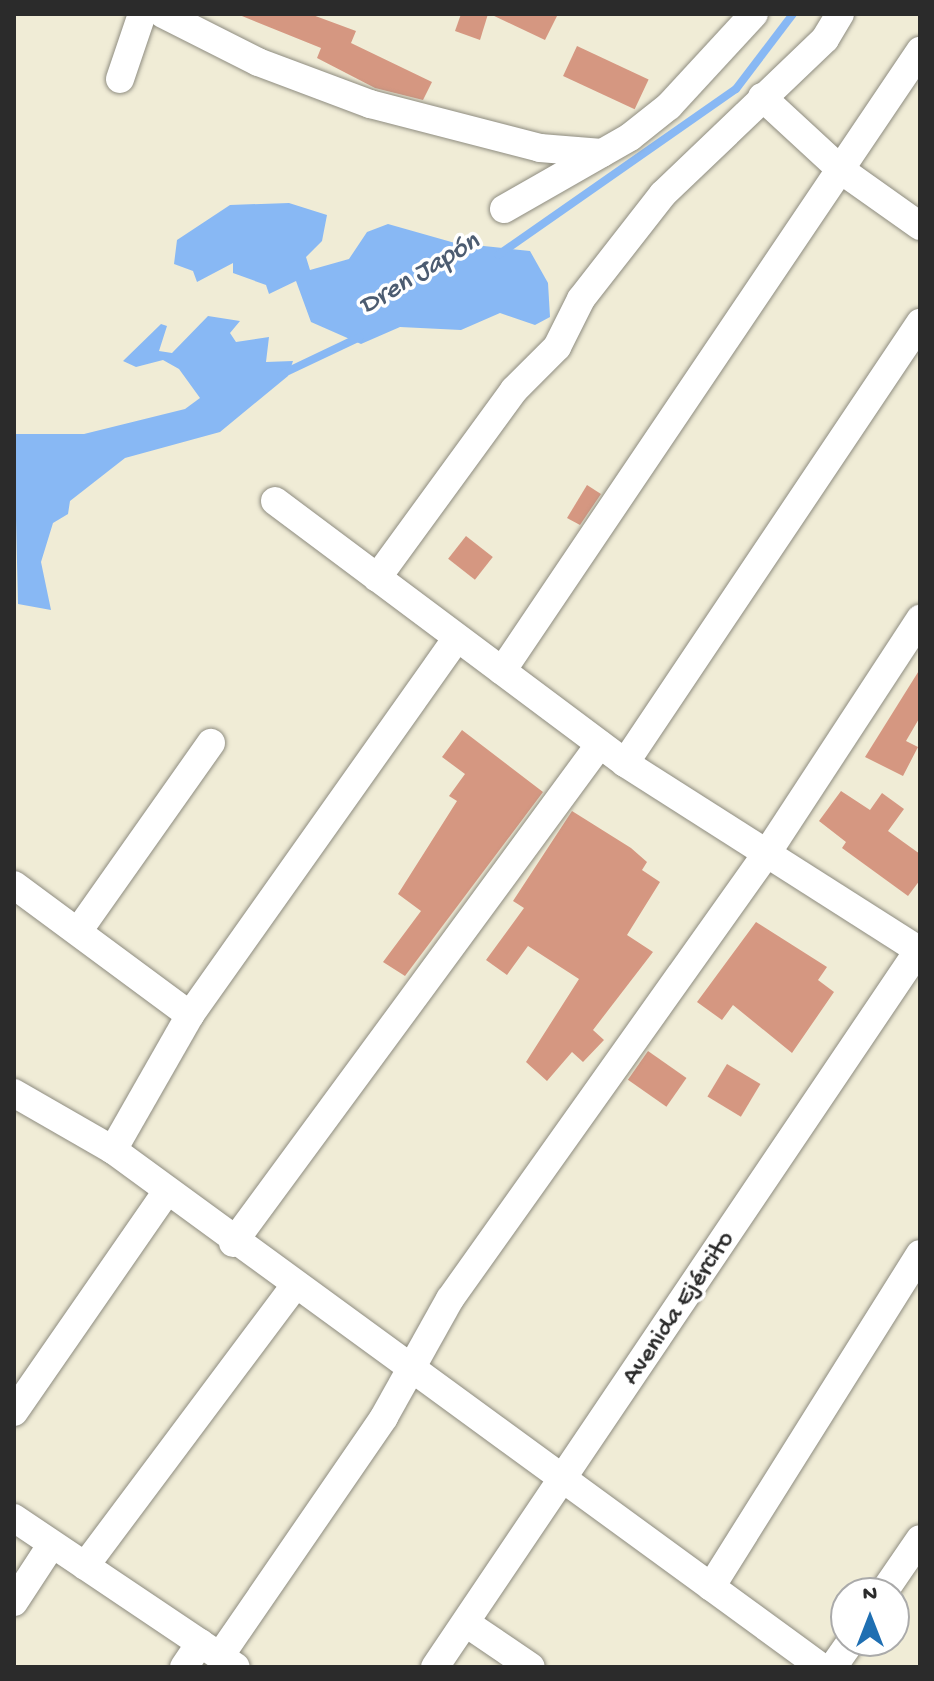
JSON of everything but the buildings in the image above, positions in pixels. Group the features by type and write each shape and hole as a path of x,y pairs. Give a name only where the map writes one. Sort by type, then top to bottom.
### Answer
{"street":[{"path":"120,79 142,14"},
{"path":"163,14 258,62 370,104 540,148 602,153"},
{"path":"504,209 602,153 669,106 754,14"},
{"path":"377,578 514,390 557,347 581,299 663,194 825,39 840,14"},
{"path":"502,671 920,51"},
{"path":"762,97 841,170 920,226"},
{"path":"625,763 920,323"},
{"path":"275,501 625,763 920,950"},
{"path":"184,1667 219,1655 412,1371 450,1299 767,853 920,619"},
{"path":"113,1150 190,1015 457,638"},
{"path":"79,930 211,743"},
{"path":"233,1243 600,744"},
{"path":"14,885 79,930 190,1015"},
{"name":"Avenida Ejército","path":"435,1667 565,1482 920,950"},
{"path":"14,1093 113,1150 165,1194 821,1667"},
{"path":"14,1412 165,1194"},
{"path":"711,1587 920,1254"},
{"path":"85,1566 294,1287"},
{"path":"14,1518 219,1655"},
{"path":"894,1577 920,1539"},
{"path":"14,1602 52,1544"},
{"path":"466,1623 531,1667"}],"water":[{"path":"289,203 327,215 322,241 306,257 310,270 349,259 367,232 388,224 455,243 530,251 548,283 550,317 535,325 500,313 461,330 400,327 361,344 311,322 296,281 269,294 266,285 233,273 233,263 197,282 193,271 174,264 177,240 230,205"},
{"path":"208,316 240,321 230,333 236,342 269,337 266,362 293,361 288,376 220,432 125,458 70,501 68,514 53,523 41,562 51,610 18,604 14,434 84,434 185,409 200,398 179,369 163,360 136,367 123,361 161,324 167,326 159,351 172,353"}],"waterway":[{"name":"Dren Japón","path":"498,255 736,89 793,14"},
{"name":"Dren Japón","path":"282,374 360,337"}]}
